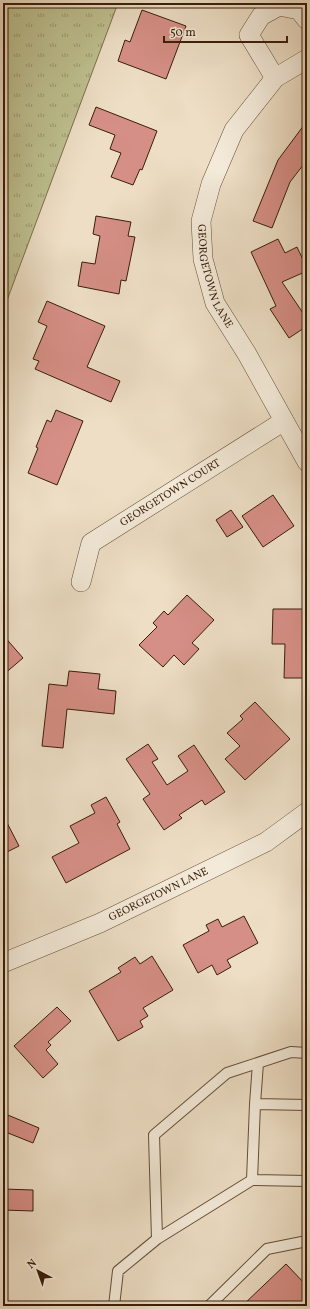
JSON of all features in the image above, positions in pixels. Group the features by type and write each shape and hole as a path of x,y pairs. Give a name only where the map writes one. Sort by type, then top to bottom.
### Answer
{"street":[{"path":"276,78 249,35 261,16 279,6 299,10 307,20"},
{"name":"GEORGETOWN LANE","path":"307,59 276,78 234,130 210,184 201,221 203,258 215,303 247,354 307,462"},
{"name":"GEORGETOWN COURT","path":"81,582 91,543 284,421"},
{"name":"GEORGETOWN LANE","path":"3,962 100,923 266,842 307,812"}],"lane":[{"path":"157,1239 154,1135 227,1073 291,1052 307,1053"},
{"path":"252,1180 258,1063"},
{"path":"255,1104 307,1105"},
{"path":"114,1306 118,1271 157,1239 252,1180 307,1181"},
{"path":"209,1306 267,1249 307,1241"}],"green space":[{"path":"3,3 118,3 3,311"}],"building":[{"path":"142,10 186,26 166,79 118,61 125,40 130,42"},
{"path":"96,107 157,131 142,170 140,169 133,185 111,177 121,153 110,149 115,135 89,125"},
{"path":"307,121 307,160 290,182 272,228 253,221 278,160"},
{"path":"96,216 131,222 128,236 135,237 126,281 121,280 119,294 78,286 82,262 95,264 100,236 93,234"},
{"path":"278,239 285,253 297,247 307,268 307,271 282,282 307,319 307,326 289,338 270,309 276,306 251,252"},
{"path":"47,301 105,326 87,367 120,381 111,402 35,369 39,361 33,359 47,326 38,322"},
{"path":"56,410 83,421 57,485 28,473 38,448 36,447 47,420 51,422"},
{"path":"273,495 294,526 263,547 242,516"},
{"path":"231,510 243,527 227,537 216,520"},
{"path":"187,595 214,620 192,643 199,649 184,665 174,655 163,667 139,645 157,627 153,623 164,611 168,615"},
{"path":"273,609 307,609 307,678 284,678 285,644 272,644"},
{"path":"3,635 23,658 3,675"},
{"path":"69,671 100,674 98,689 116,691 114,714 67,709 63,748 42,746 49,684 67,686"},
{"path":"255,702 290,739 245,780 225,759 240,746 227,733 243,719 240,716"},
{"path":"148,744 158,759 152,762 167,785 188,771 178,756 194,745 225,792 205,805 202,800 179,815 182,818 164,830 143,799 150,794 126,759"},
{"path":"106,797 120,822 117,824 130,849 66,883 52,857 79,843 70,826 95,813 91,805"},
{"path":"3,815 19,846 3,854"},
{"path":"244,916 258,943 227,960 231,967 217,975 212,965 198,973 183,945 209,931 206,925 218,919 222,927"},
{"path":"152,956 173,990 143,1008 148,1016 140,1021 143,1027 118,1041 89,991 121,972 118,968 135,957 140,964"},
{"path":"57,1007 71,1021 48,1042 51,1045 46,1050 58,1064 43,1078 14,1046"},
{"path":"3,1113 39,1128 33,1143 3,1131"},
{"path":"3,1189 33,1190 33,1211 3,1210"},
{"path":"286,1264 307,1286 307,1306 242,1306"}]}
